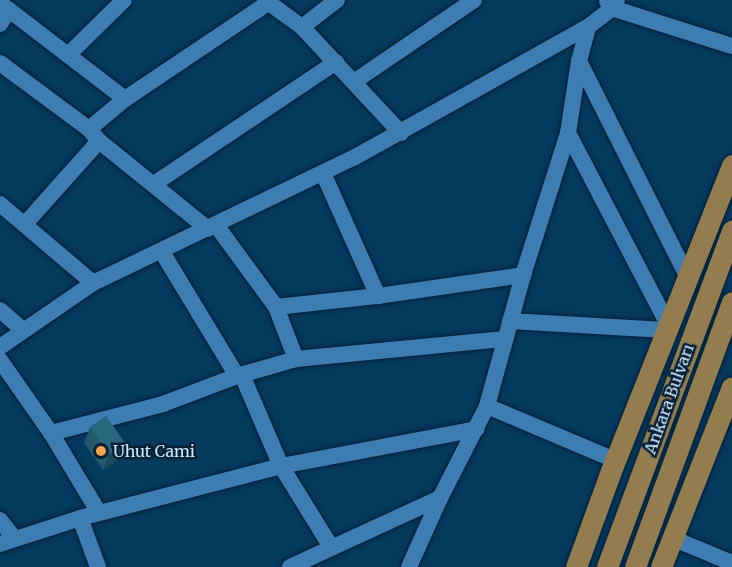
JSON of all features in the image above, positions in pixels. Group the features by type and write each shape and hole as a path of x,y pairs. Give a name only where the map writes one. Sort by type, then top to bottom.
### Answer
{"main road":[{"path":"576,567 615,460 732,165"},
{"name":"Ankara Bulvarı","path":"607,567 732,230"},
{"name":"Ankara Bulvarı","path":"635,567 732,302"},
{"path":"661,567 732,387"}],"street":[{"path":"302,27 337,0"},
{"path":"354,81 474,0"},
{"path":"25,224 125,99 266,2 302,27 401,133"},
{"path":"0,347 93,283 162,252 401,133 588,27 612,3 732,46"},
{"path":"68,55 112,4"},
{"path":"3,12 68,55 125,99"},
{"path":"409,567 440,498 487,406 523,275 568,133 579,62 588,27"},
{"path":"154,184 336,62"},
{"path":"579,62 688,278"},
{"path":"0,63 212,227 276,307 296,359"},
{"path":"510,321 667,327 568,133"},
{"path":"323,173 378,296"},
{"path":"0,204 93,283"},
{"path":"162,252 240,375 281,466 331,547"},
{"path":"276,307 378,296 523,275"},
{"path":"0,310 23,330"},
{"path":"51,432 163,404 240,375 296,359 505,339"},
{"path":"0,360 51,432 99,513"},
{"path":"487,406 615,460"},
{"path":"0,520 7,541 80,518 281,466 477,429"},
{"path":"290,567 440,498"},
{"path":"80,518 98,567"},
{"path":"672,538 732,562"}],"building":[{"path":"106,416 125,443 109,454 90,427"}],"place":[{"name":"Uhut Cami","path":"101,451"}]}
